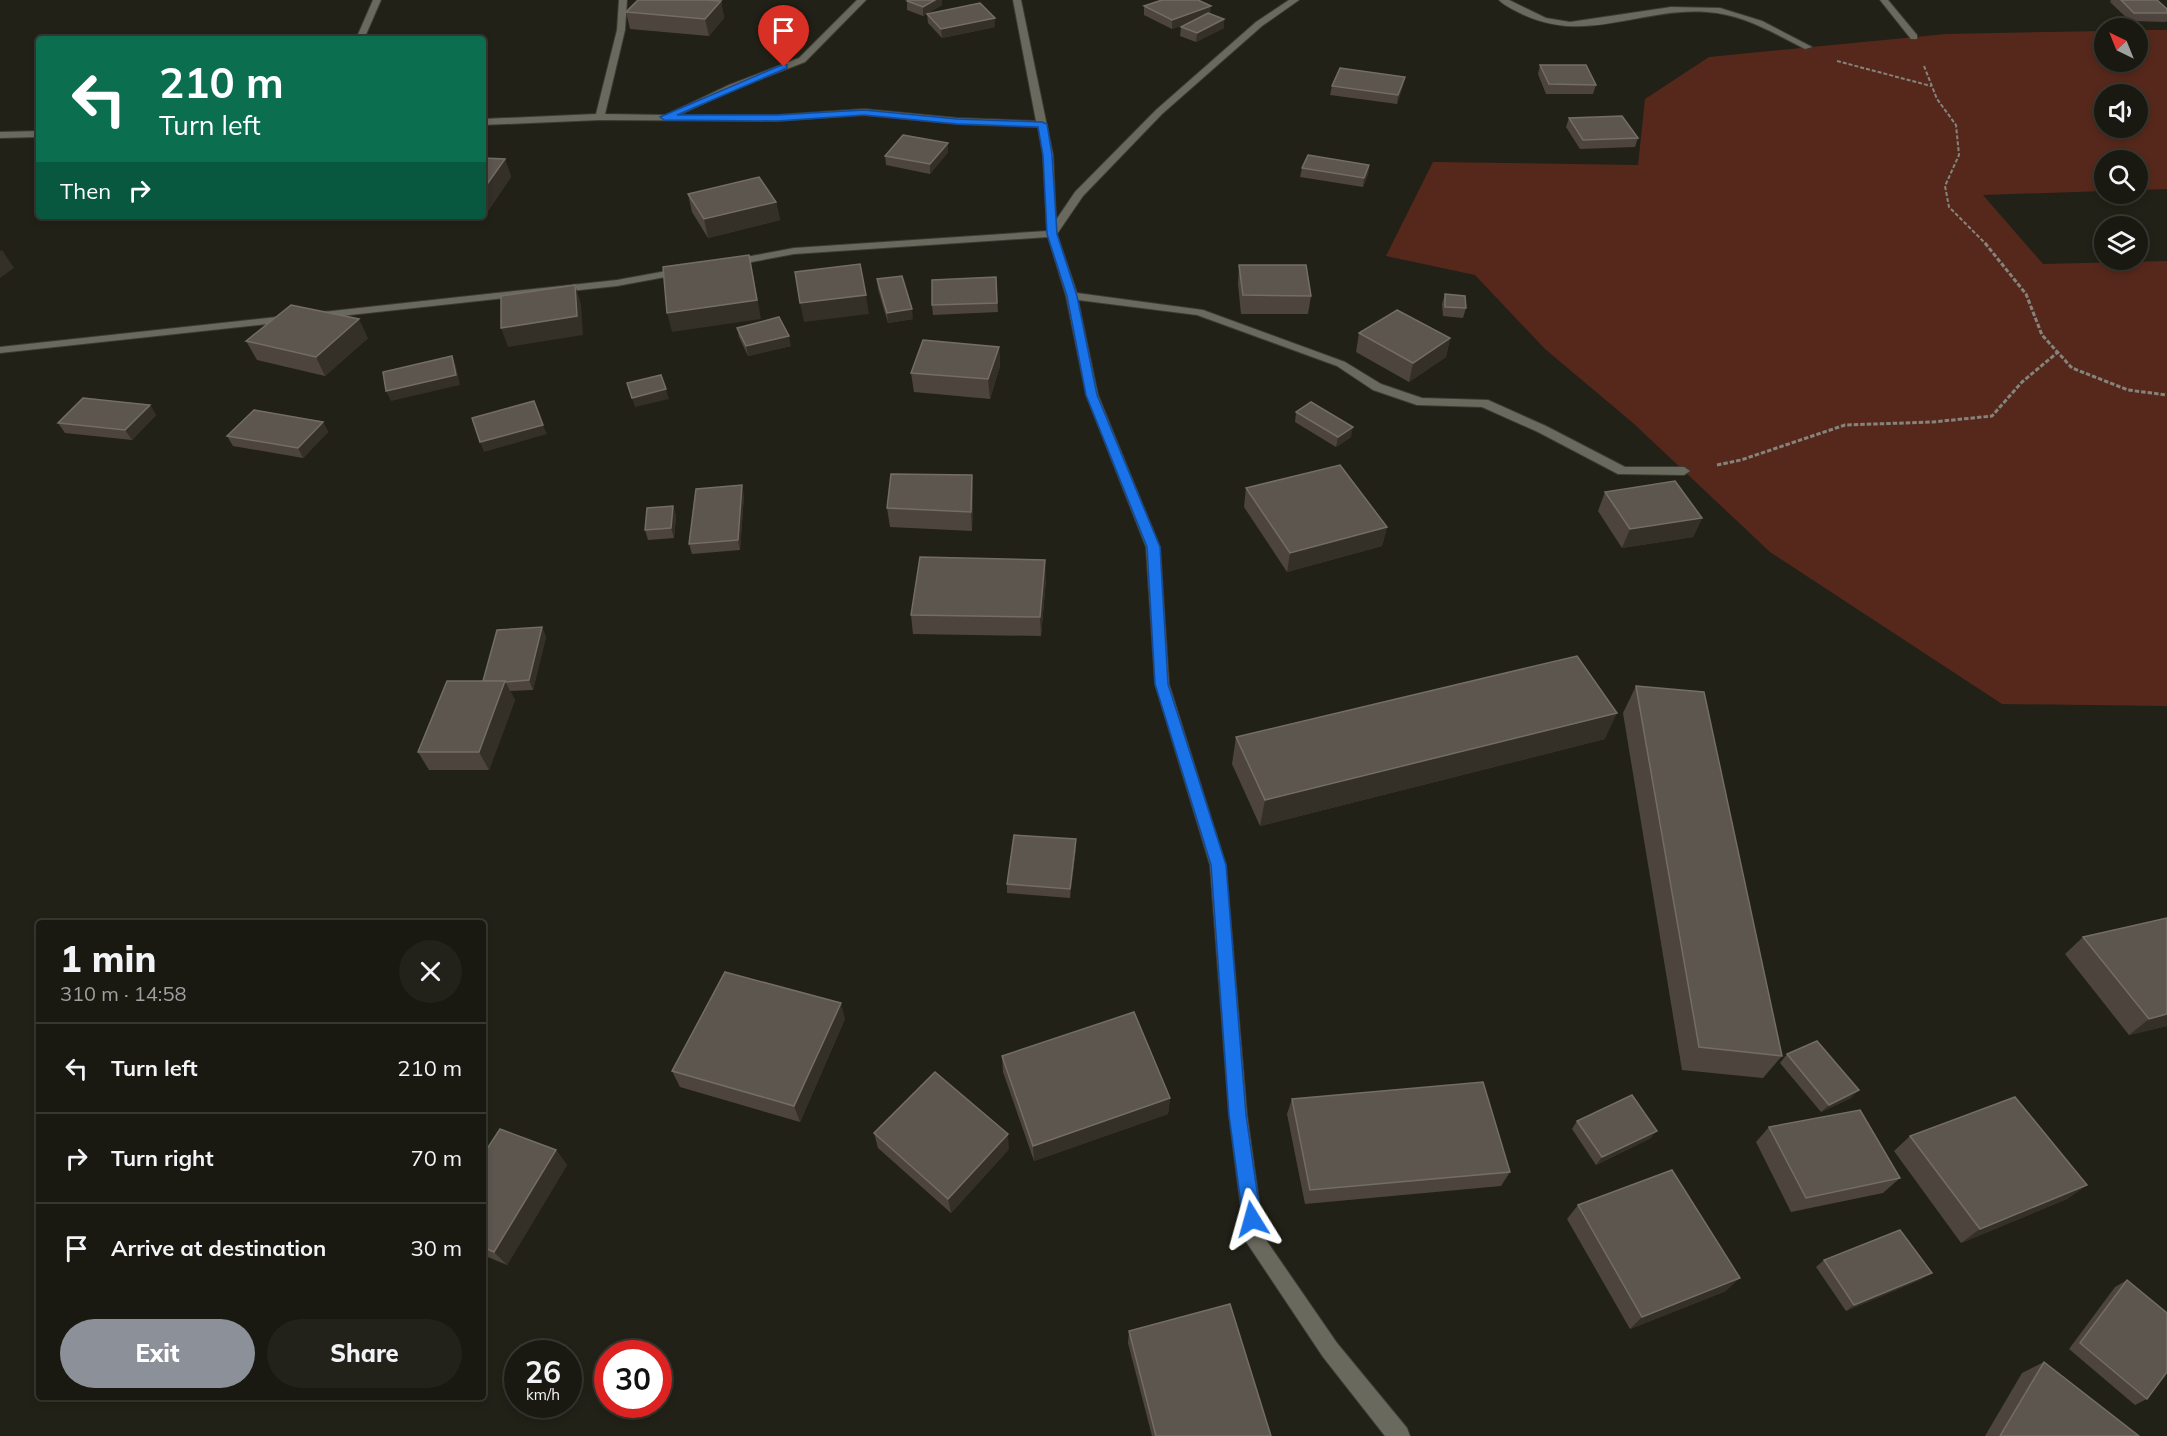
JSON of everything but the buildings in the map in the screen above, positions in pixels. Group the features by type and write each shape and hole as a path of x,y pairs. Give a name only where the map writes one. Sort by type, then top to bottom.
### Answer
{"street":[{"path":"361,36 377,0"},
{"path":"600,117 621,30 623,0"},
{"path":"664,117 802,60 862,0"},
{"path":"1017,0 1048,155 1052,234 1072,296 1092,395 1154,547 1162,684 1218,865 1238,1115 1255,1240 1330,1350 1400,1436"},
{"path":"1052,234 1079,194 1159,111 1259,24 1295,0"},
{"path":"1503,0 1530,15 1559,24 1587,24 1663,12 1707,9 1737,15 1767,26 1809,48"},
{"path":"1884,0 1914,37"},
{"path":"486,122 600,117 777,118 864,112 957,121 1042,124"},
{"path":"0,135 36,134"},
{"path":"723,264 794,251 1052,234"},
{"path":"0,350 617,283 700,268"},
{"path":"1072,296 1199,312 1341,364 1377,387 1421,402 1484,403 1542,429 1623,471 1684,471"}],"path":[{"path":"1914,37 1937,99 1956,125 1959,155 1945,186 1949,207 1988,246 2026,294 2042,335 2072,368 2127,390 2167,395"},
{"path":"1809,48 1828,59 1932,86"},
{"path":"1684,471 1741,460 1845,425 1933,422 1992,416 2022,382 2058,352"}],"shaded area":[{"path":"2148,30 2167,30 2167,189 2148,190 2148,150 2094,150 2094,191 1983,195 2043,264 2094,263 2094,270 2148,270 2148,261 2167,261 2167,706 2002,704 1770,552 1633,423 1545,349 1475,275 1386,256 1433,162 1638,165 1645,99 1709,57 1946,34 2094,31 2094,72 2148,72"}],"route":[{"path":"784,67 664,117 777,118 864,112 957,121 1042,124 1048,155 1052,234 1072,296 1092,395 1154,547 1162,684 1218,865 1238,1115 1252,1219"}]}
